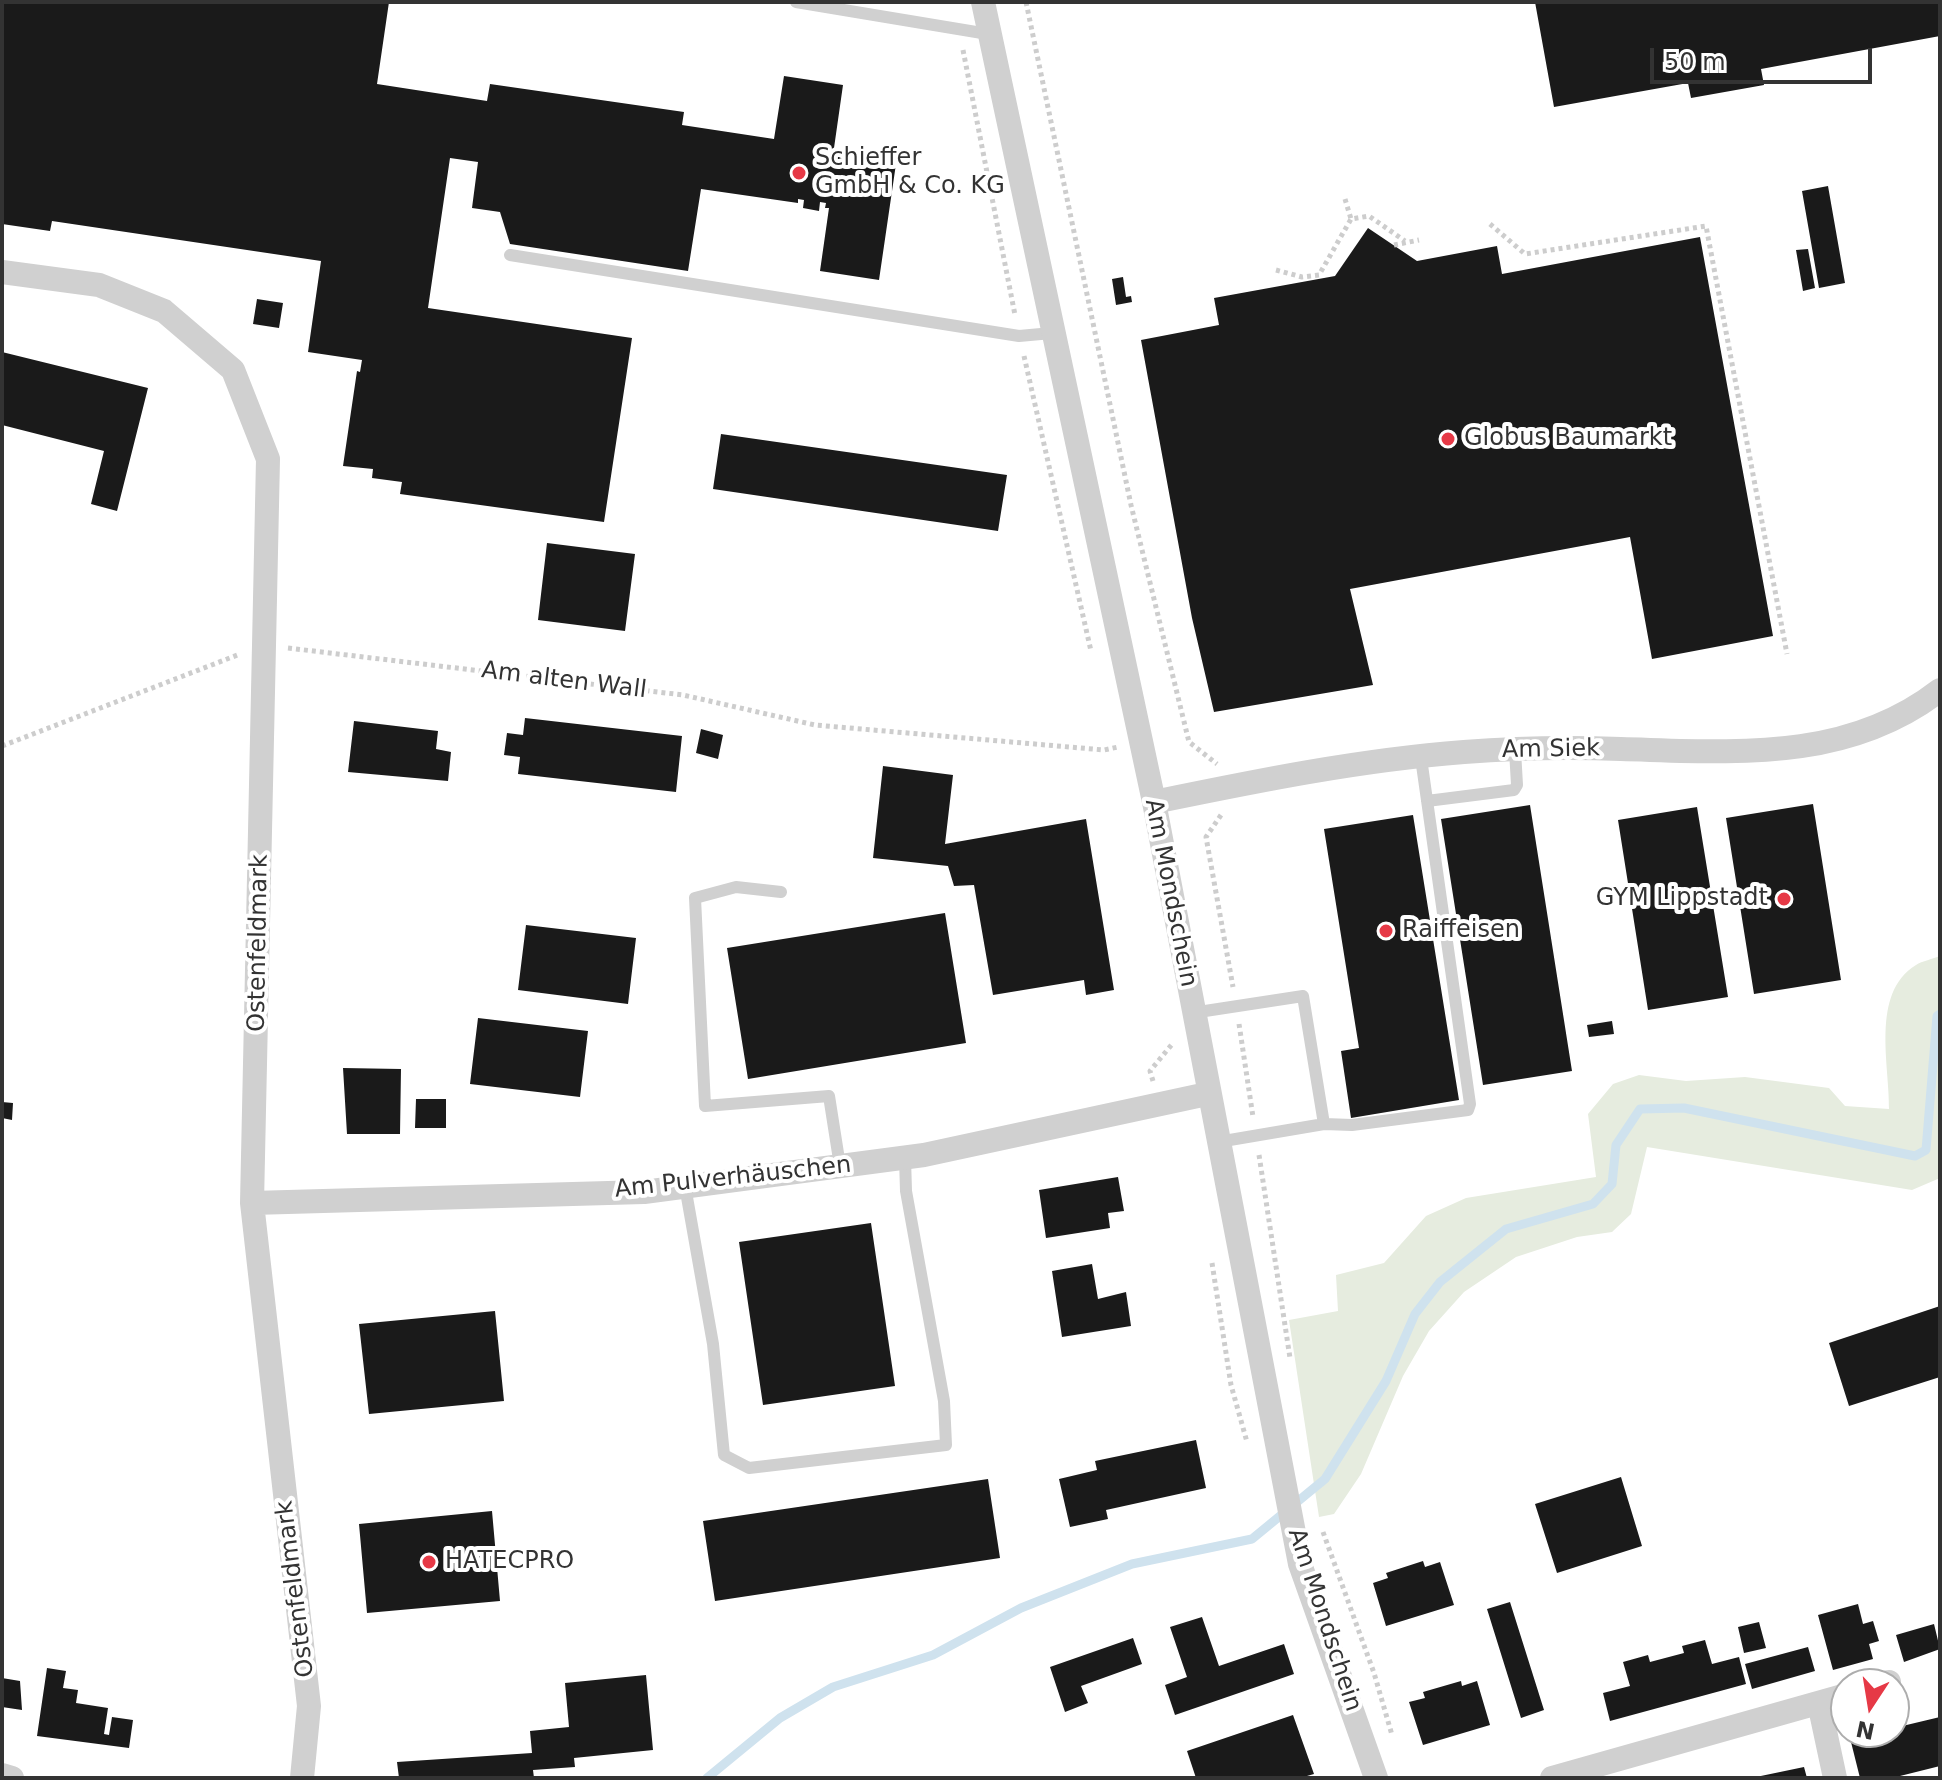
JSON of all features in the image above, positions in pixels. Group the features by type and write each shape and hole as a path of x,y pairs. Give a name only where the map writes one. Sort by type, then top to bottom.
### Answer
{"street":[{"name":"Am Mondschein","path":"983,2 1154,802 1216,1142 1300,1564 1376,1778"},
{"name":"Ostenfeldmark","path":"2,272 99,285 164,311 233,370 268,459 252,1203 309,1706 302,1778"},
{"name":"Am Siek","path":"1154,802 1302,772 1515,750 1564,747 1769,752 1857,735 1921,704 1940,690"},
{"name":"Am Pulverhäuschen","path":"252,1203 644,1192 905,1158 1207,1094"},
{"path":"1552,1778 1830,1700"},
{"path":"1819,1703 1835,1778"},
{"path":"2,1775 12,1778"}],"lane":[{"path":"796,2 988,34"},
{"path":"510,255 1019,336 1052,333"},
{"path":"1427,801 1514,790 1517,785 1515,750"},
{"path":"1216,1142 1324,1124 1352,1125 1468,1110 1470,1104 1421,758"},
{"path":"781,892 736,887 695,898 705,1106 829,1096 840,1166"},
{"path":"1192,1013 1303,996 1324,1124"},
{"path":"685,1186 713,1344 724,1455 749,1468 946,1445 944,1401 906,1191 905,1158"}],"path":[{"path":"1026,2 1131,505 1189,742 1218,765 1223,788 1226,806 1206,837 1236,1005 1291,1367"},
{"path":"959,29 1019,336 1093,658"},
{"path":"1276,270 1302,277 1319,275 1351,219 1345,199"},
{"path":"1351,219 1369,216 1405,241"},
{"path":"1490,224 1525,254 1706,226 1787,654"},
{"path":"1394,245 1419,240"},
{"name":"Am alten Wall","path":"2,746 264,645 683,695 815,725 1113,748 1141,742"},
{"path":"1110,733 1116,763"},
{"path":"1158,1105 1150,1071 1174,1042"},
{"path":"1210,1251 1231,1385 1251,1456"},
{"path":"1322,1528 1374,1673 1395,1748"}],"shaded area":[{"path":"1940,956 1940,1178 1912,1190 1647,1147 1631,1214 1612,1232 1577,1237 1516,1257 1464,1292 1429,1331 1403,1376 1361,1474 1334,1514 1319,1517 1289,1320 1338,1311 1336,1275 1384,1263 1426,1216 1466,1198 1596,1177 1588,1114 1613,1084 1639,1075 1686,1081 1745,1077 1829,1088 1845,1106 1889,1109 1886,1031 1893,993 1902,977 1916,965"}],"building":[{"path":"2,2 389,2 377,84 487,101 490,84 684,112 682,125 774,139 784,76 843,85 834,148 897,157 879,280 820,271 829,208 825,208 826,203 820,202 819,211 803,208 804,200 798,199 798,203 701,189 688,271 510,244 500,212 472,208 478,162 450,158 428,308 632,338 604,522 400,494 402,482 372,478 373,469 343,466 357,371 360,372 362,360 308,352 321,261 52,221 50,231 2,224"},
{"path":"1535,2 1940,2 1940,36 1761,69 1764,85 1691,98 1688,83 1554,107"},
{"path":"1828,186 1845,283 1819,288 1802,191"},
{"name":"Globus Baumarkt","path":"1368,228 1417,261 1497,246 1502,274 1700,237 1773,636 1652,659 1630,537 1350,589 1373,685 1214,712 1192,618 1141,340 1219,325 1214,298 1335,276"},
{"path":"1808,249 1815,288 1803,291 1796,250"},
{"path":"1123,277 1126,297 1131,296 1132,302 1116,305 1112,279"},
{"path":"257,299 283,303 279,328 253,324"},
{"path":"2,352 148,388 117,511 91,504 104,451 2,425"},
{"path":"721,434 1007,475 998,531 713,489"},
{"path":"547,543 635,554 625,631 538,620"},
{"path":"525,718 682,736 676,792 518,774 520,757 504,755 507,733 523,735"},
{"path":"354,721 438,731 436,749 451,752 448,781 348,772"},
{"path":"701,729 723,735 718,759 696,753"},
{"path":"883,766 953,775 945,844 1086,819 1114,990 1086,995 1084,980 993,995 974,885 954,886 948,866 873,858"},
{"name":"GYM Lippstadt","path":"1813,804 1841,980 1754,994 1726,818"},
{"path":"1530,805 1572,1071 1483,1085 1441,819"},
{"path":"1697,807 1728,997 1648,1010 1618,820"},
{"name":"Raiffeisen","path":"1413,815 1459,1100 1351,1118 1341,1051 1359,1048 1324,829"},
{"path":"945,913 966,1043 748,1079 727,948"},
{"path":"526,925 636,938 628,1004 518,990"},
{"path":"478,1018 588,1031 580,1097 470,1084"},
{"path":"1612,1021 1614,1034 1589,1037 1587,1025"},
{"path":"343,1068 401,1069 400,1134 347,1134"},
{"path":"416,1099 446,1099 446,1128 415,1128"},
{"path":"2,1102 13,1103 12,1120 2,1118"},
{"path":"1118,1177 1124,1211 1108,1213 1110,1228 1046,1238 1039,1190"},
{"path":"871,1223 895,1386 763,1405 739,1242"},
{"path":"1092,1264 1098,1299 1126,1292 1131,1326 1062,1337 1052,1271"},
{"path":"1940,1306 1940,1377 1849,1406 1829,1343"},
{"path":"495,1311 504,1401 369,1414 359,1324"},
{"path":"1196,1440 1206,1488 1106,1510 1108,1519 1070,1527 1059,1479 1097,1470 1095,1461"},
{"path":"1621,1477 1642,1546 1557,1573 1535,1504"},
{"path":"988,1479 1000,1558 715,1601 703,1521"},
{"name":"HATECPRO","path":"492,1511 500,1601 367,1613 359,1524"},
{"path":"1423,1561 1425,1567 1440,1562 1454,1605 1386,1626 1373,1583 1388,1578 1386,1573"},
{"path":"1510,1602 1544,1710 1521,1718 1487,1609"},
{"path":"1858,1604 1863,1624 1873,1621 1879,1641 1869,1644 1873,1659 1832,1668 1818,1615"},
{"path":"1202,1617 1219,1666 1284,1644 1294,1674 1175,1715 1165,1685 1187,1677 1170,1627"},
{"path":"1759,1622 1766,1648 1744,1653 1738,1627"},
{"path":"1934,1624 1940,1649 1904,1662 1896,1635"},
{"path":"1133,1638 1142,1664 1081,1686 1088,1703 1065,1712 1050,1667"},
{"path":"1705,1640 1712,1664 1739,1657 1746,1684 1610,1721 1603,1693 1630,1686 1623,1662 1648,1655 1650,1662 1684,1653 1682,1646"},
{"path":"1808,1647 1815,1671 1752,1689 1745,1664"},
{"path":"47,1668 66,1671 63,1688 78,1690 76,1703 108,1708 104,1734 109,1735 112,1717 133,1720 129,1748 37,1736"},
{"path":"646,1675 653,1750 574,1758 575,1767 533,1770 534,1778 399,1778 397,1762 532,1753 530,1731 569,1727 565,1683"},
{"path":"2,1678 20,1681 22,1710 2,1707"},
{"path":"1461,1681 1462,1686 1477,1681 1490,1725 1423,1745 1409,1702 1425,1698 1423,1692"},
{"path":"1293,1715 1314,1774 1300,1778 1196,1778 1187,1751"},
{"path":"1940,1717 1940,1766 1892,1778 1860,1778 1852,1748 1910,1748 1910,1724"},
{"path":"1804,1767 1807,1778 1756,1778 1756,1777"}],"waterway":[{"path":"707,1778 780,1718 833,1687 933,1655 1021,1608 1132,1564 1252,1539 1325,1479 1386,1381 1415,1314 1440,1282 1506,1229 1593,1204 1612,1184 1616,1145 1640,1109 1684,1108 1915,1156 1926,1150 1937,1016 1940,1014"}],"place":[{"name":"Schieffer GmbH & Co. KG","path":"799,173"},
{"name":"Globus Baumarkt","path":"1448,439"},
{"name":"GYM Lippstadt","path":"1784,899"},
{"name":"Raiffeisen","path":"1386,931"},
{"name":"HATECPRO","path":"429,1562"}]}
